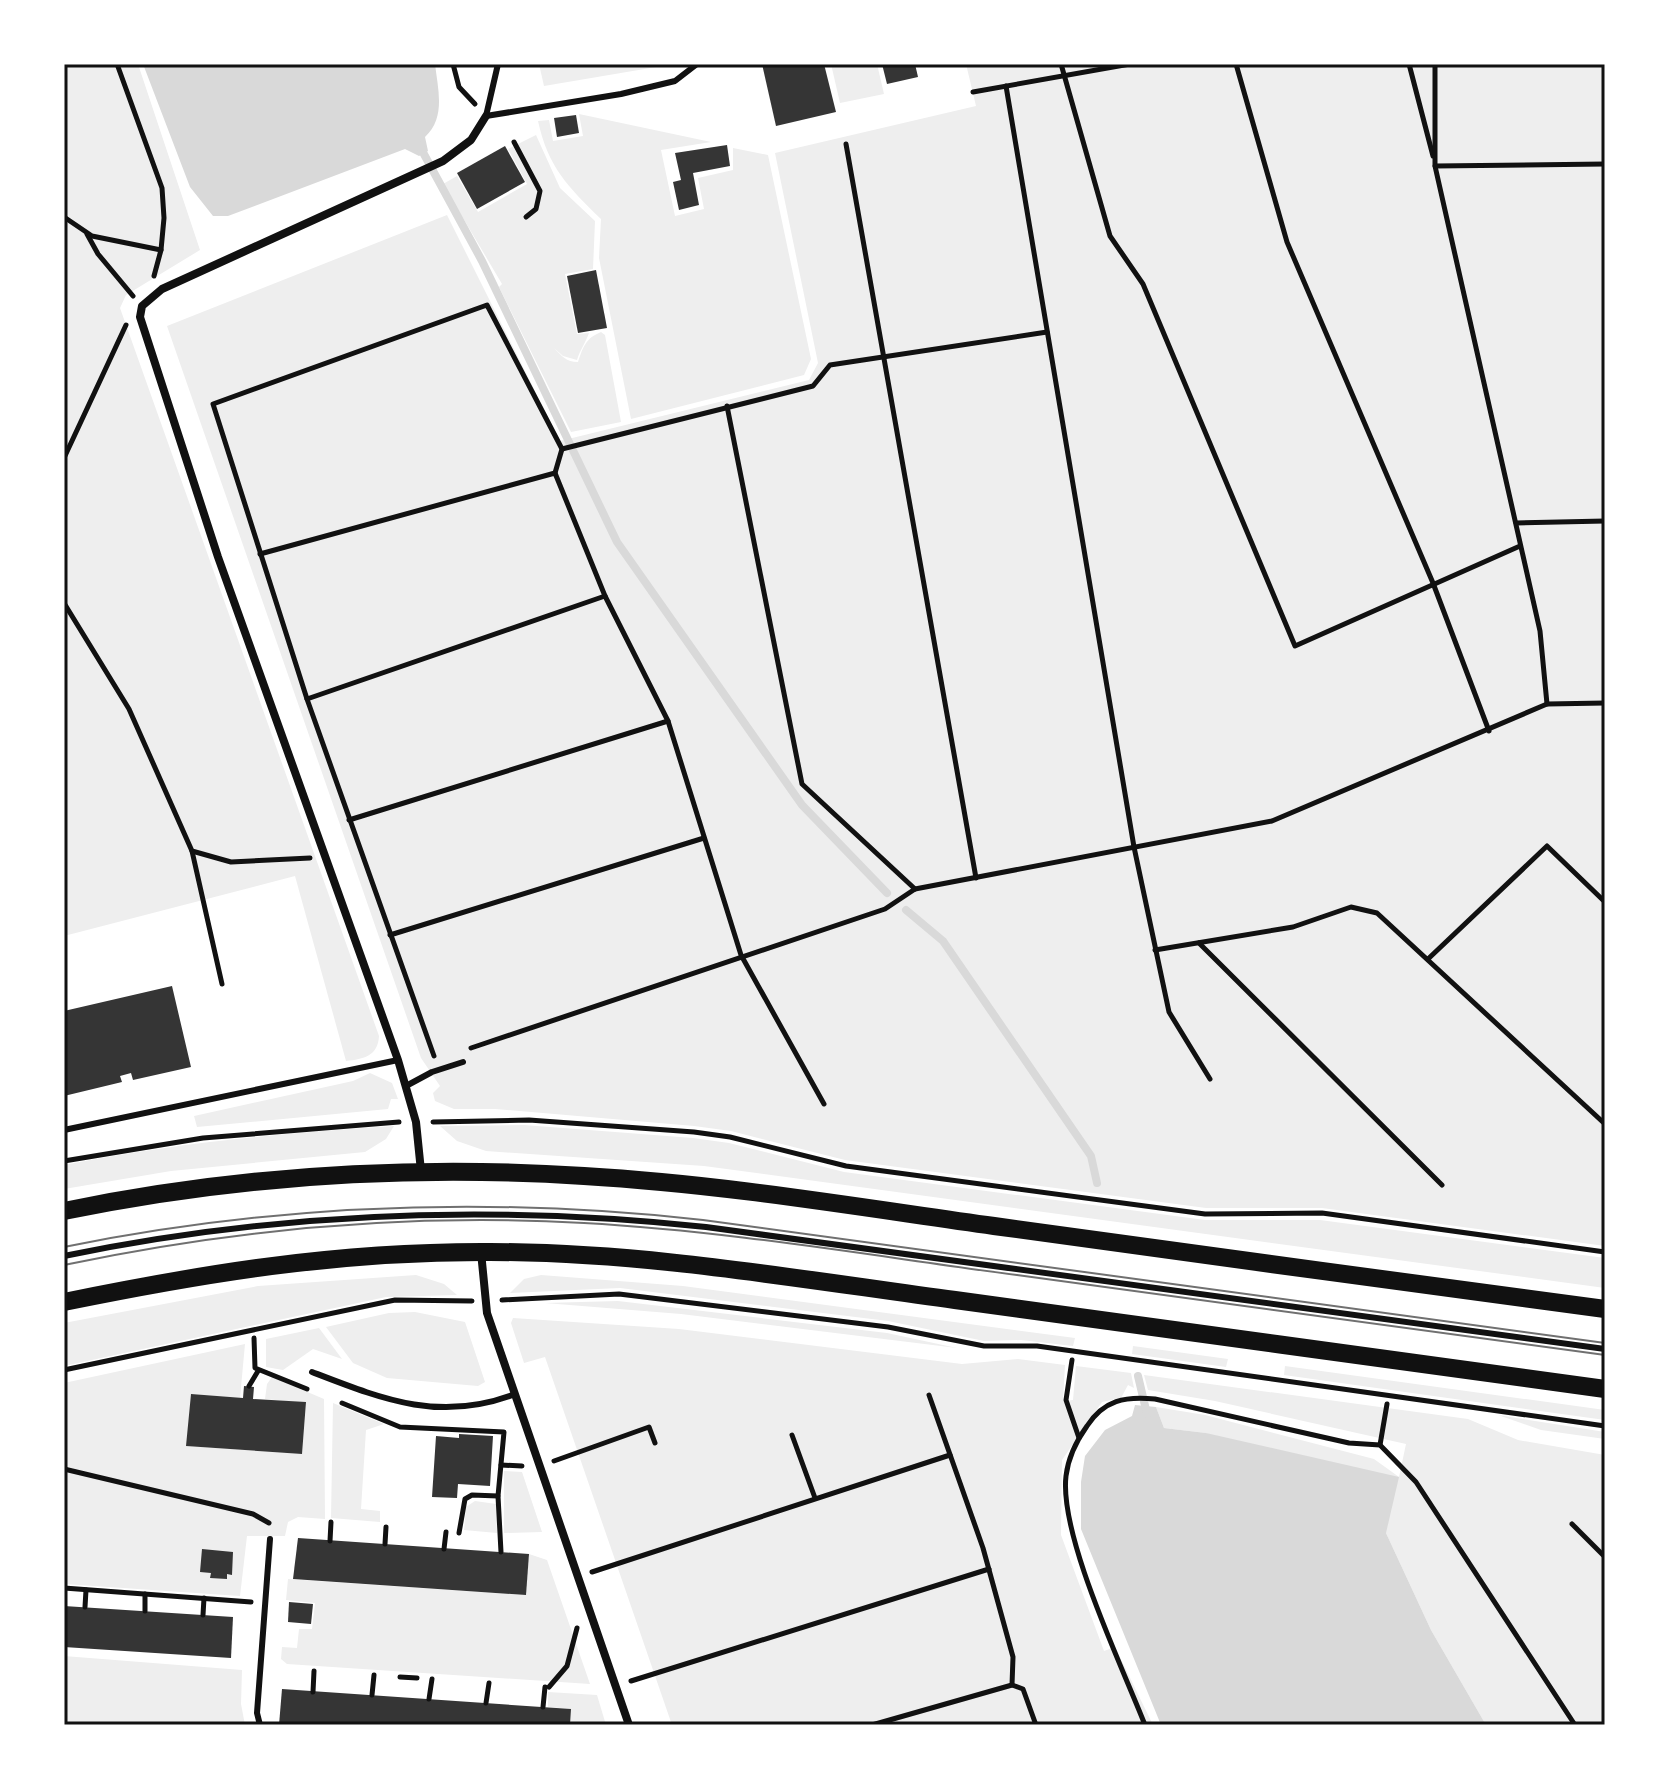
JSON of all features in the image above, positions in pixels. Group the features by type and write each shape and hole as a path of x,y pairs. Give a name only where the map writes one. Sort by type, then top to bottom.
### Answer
{"main road":[{"path":"64,1211 242,1185 421,1172 572,1175 686,1185 1605,1309"},
{"path":"64,1302 265,1264 481,1252 596,1256 719,1268 1605,1389"}],"street":[{"path":"421,1172 416,1122 398,1060 142,330 142,306 162,289 443,161 471,140 486,116"},
{"path":"481,1252 484,1300 629,1725"}],"lane":[{"path":"498,64 486,116 621,94 675,81 697,64"},
{"path":"64,1130 398,1060"},
{"path":"406,1086 432,1072 463,1062"},
{"path":"64,1256 185,1234 343,1217 485,1213 601,1217 790,1238 1605,1349"},
{"path":"312,1372 402,1405 454,1407 497,1401 515,1394"},
{"path":"260,1725 257,1713 270,1539"}],"path":[{"path":"117,64 162,188 164,218 161,250 150,298"},
{"path":"453,64 459,87 486,116"},
{"path":"1061,64 1110,236 1143,284 1295,646 1520,546"},
{"path":"973,92 1130,64"},
{"path":"1236,64 1287,242 1433,583 1489,731"},
{"path":"1409,64 1540,631 1547,704"},
{"path":"1435,64 1435,166"},
{"path":"1006,86 1134,847 1155,950 1169,1012 1210,1079"},
{"path":"514,142 540,191 536,209 526,217"},
{"path":"846,144 976,878"},
{"path":"1435,166 1605,164"},
{"path":"64,217 92,236 161,250"},
{"path":"64,458 125,327 142,306 98,254 86,231"},
{"path":"432,1072 435,1060 307,699 213,404 487,305 562,449 555,473 605,596 668,721 741,955 824,1104"},
{"path":"562,449 813,386 830,365 1047,332"},
{"path":"727,406 802,784 915,889"},
{"path":"260,554 555,473"},
{"path":"1516,523 1605,521"},
{"path":"307,699 605,596"},
{"path":"64,603 129,709 192,851 222,984"},
{"path":"465,1050 885,909 915,889 1272,821 1547,704 1605,703"},
{"path":"349,820 668,721"},
{"path":"390,935 704,838"},
{"path":"1428,959 1547,846 1605,902"},
{"path":"192,851 231,862 326,858"},
{"path":"1155,950 1293,927 1351,907 1377,913 1605,1124"},
{"path":"1198,943 1442,1185"},
{"path":"434,1122 529,1120 718,1135 846,1166 1205,1214 1322,1213 1605,1252"},
{"path":"64,1161 203,1138 397,1122"},
{"path":"64,1370 395,1300 619,1294 888,1327 972,1345 1037,1346 1605,1426"},
{"path":"1072,1360 1066,1400 1079,1438"},
{"path":"249,1386 258,1371"},
{"path":"929,1395 989,1569 1013,1657 1012,1685"},
{"path":"1145,1725 1073,1533 1066,1477 1079,1438 1094,1415 1106,1404 1129,1397 1155,1399 1349,1443 1380,1445 1416,1482 1575,1725"},
{"path":"1380,1445 1387,1404"},
{"path":"553,1461 649,1427 655,1443"},
{"path":"501,1552 498,1496 504,1432"},
{"path":"792,1435 815,1498"},
{"path":"592,1572 950,1455"},
{"path":"501,1465 522,1466"},
{"path":"64,1469 253,1514 270,1524 270,1539"},
{"path":"459,1533 465,1499 472,1495 498,1496"},
{"path":"330,1541 331,1522"},
{"path":"1572,1524 1605,1557"},
{"path":"385,1544 386,1527"},
{"path":"444,1549 446,1532"},
{"path":"631,1681 989,1569"},
{"path":"64,1588 264,1603"},
{"path":"85,1607 86,1590"},
{"path":"145,1594 145,1611"},
{"path":"203,1615 204,1598"},
{"path":"543,1707 547,1687 567,1666 578,1627"},
{"path":"313,1692 314,1671"},
{"path":"372,1695 374,1675"},
{"path":"400,1677 417,1678"},
{"path":"429,1699 432,1679"},
{"path":"486,1703 489,1683"},
{"path":"872,1725 1012,1685 1023,1689 1036,1725"}],"shaded area":[{"path":"64,64 138,64 200,250 126,295 120,308 379,1036 376,1048 364,1057 346,1061 295,876 64,936"},
{"path":"143,64 435,64 438,112 432,129 425,137 428,151 419,156 405,149 228,216 213,216 190,187"},
{"path":"539,64 674,64 544,86"},
{"path":"831,64 877,64 884,94 840,103"},
{"path":"966,64 1605,64 1605,1246 1322,1208 1206,1208 845,1160 731,1131 495,1109 454,1109 435,1101 433,1093 440,1086 421,1058 167,326 447,215 560,441 809,380 818,363 775,153 976,106"},
{"path":"579,114 711,142 661,150 675,216 704,209 698,178 733,170 733,148 768,155 811,359 804,375 631,419 599,258 601,219 561,175 547,151 538,121 549,120 553,141 583,136"},
{"path":"536,135 560,188 595,221 593,269 565,274 577,334 589,333 577,360 563,356 554,348 567,360 578,362 588,340 601,332 605,335 621,422 571,432 499,287 502,284 443,184 457,176 478,212 527,184 508,149"},
{"path":"370,1073 392,1083 398,1099 391,1099 388,1109 197,1127 194,1116 353,1081"},
{"path":"524,1125 729,1143 844,1172 1205,1220 1320,1220 1605,1258 1605,1288 704,1166 486,1151 457,1141 440,1126"},
{"path":"394,1126 386,1139 365,1152 171,1171 64,1189 64,1165 228,1140"},
{"path":"416,1275 444,1284 457,1295 386,1297 64,1366 64,1323 258,1286"},
{"path":"541,1275 683,1286 1075,1338 1073,1346 1021,1340 984,1341 888,1321 620,1288 510,1293 524,1279"},
{"path":"618,1301 887,1333 957,1348 681,1314 545,1303"},
{"path":"415,1312 465,1322 485,1382 478,1386 387,1378 353,1363 326,1327 389,1313"},
{"path":"513,1318 679,1329 962,1364 1018,1359 1065,1365 1063,1401 1073,1400 1076,1366 1131,1373 1134,1388 1128,1385 1121,1398 1102,1402 1062,1460 1061,1535 1104,1651 1115,1647 1153,1725 672,1725 545,1357 524,1363 511,1323"},
{"path":"319,1328 342,1359 313,1349 283,1370 266,1367 266,1339"},
{"path":"245,1344 240,1398 191,1394 187,1446 302,1454 306,1403 265,1399 267,1384 272,1377 324,1399 325,1519 298,1517 288,1522 285,1536 247,1536 240,1596 64,1584 64,1383"},
{"path":"1133,1346 1228,1359 1226,1367 1132,1354"},
{"path":"1285,1366 1605,1410 1605,1420 1284,1375"},
{"path":"1144,1375 1468,1419 1518,1440 1605,1455 1605,1725 1486,1725 1431,1630 1386,1533 1206,1433 1164,1428 1156,1407 1205,1415 1374,1459 1399,1477 1406,1444 1215,1401 1148,1390"},
{"path":"333,1403 384,1424 366,1430 361,1509 380,1511 380,1522 331,1518"},
{"path":"1135,1405 1156,1407 1164,1428 1206,1433 1399,1477 1386,1533 1431,1630 1486,1725 1161,1725 1081,1529 1081,1482 1085,1456 1105,1430 1132,1416"},
{"path":"1498,1415 1605,1432 1605,1439 1541,1430"},
{"path":"504,1471 522,1472 542,1532 504,1533"},
{"path":"475,1501 496,1504 497,1533 464,1530 466,1507"},
{"path":"529,1554 547,1560 590,1684 287,1664 281,1659 282,1647 297,1648 299,1629 312,1629 315,1603 286,1600 288,1579 525,1595"},
{"path":"64,1656 242,1670 241,1704 245,1725 64,1725"},
{"path":"548,1692 597,1695 606,1725 570,1725 571,1709 548,1707"}],"building":[{"path":"762,64 824,64 836,112 776,126"},
{"path":"882,64 915,64 918,77 887,84"},
{"path":"576,115 579,133 557,137 554,118"},
{"path":"727,145 730,166 693,173 699,205 679,210 673,182 681,180 675,153"},
{"path":"505,146 525,182 477,209 457,173"},
{"path":"596,270 607,328 578,333 567,276"},
{"path":"172,986 191,1067 133,1080 131,1073 120,1076 122,1082 64,1096 64,1011"},
{"path":"244,1386 254,1387 253,1399 306,1402 302,1454 186,1446 191,1394 243,1398"},
{"path":"459,1434 493,1436 490,1486 458,1484 457,1498 432,1497 436,1436 459,1438"},
{"path":"298,1538 529,1554 526,1595 293,1579"},
{"path":"202,1549 233,1552 232,1575 227,1574 227,1579 210,1578 211,1573 200,1572"},
{"path":"289,1602 313,1604 311,1624 288,1622"},
{"path":"64,1606 233,1617 231,1658 64,1647"},
{"path":"282,1689 571,1709 570,1725 279,1725"}],"waterway":[{"path":"419,145 482,261 617,542 802,805 887,893"},
{"path":"906,910 943,941 1091,1156 1097,1183"},
{"path":"1138,1376 1147,1414"}],"tram line":[{"path":"64,1247 223,1221 382,1208 542,1208 623,1213 703,1220 1605,1343"},
{"path":"64,1265 193,1242 322,1227 453,1220 584,1223 801,1245 1605,1355"}]}
